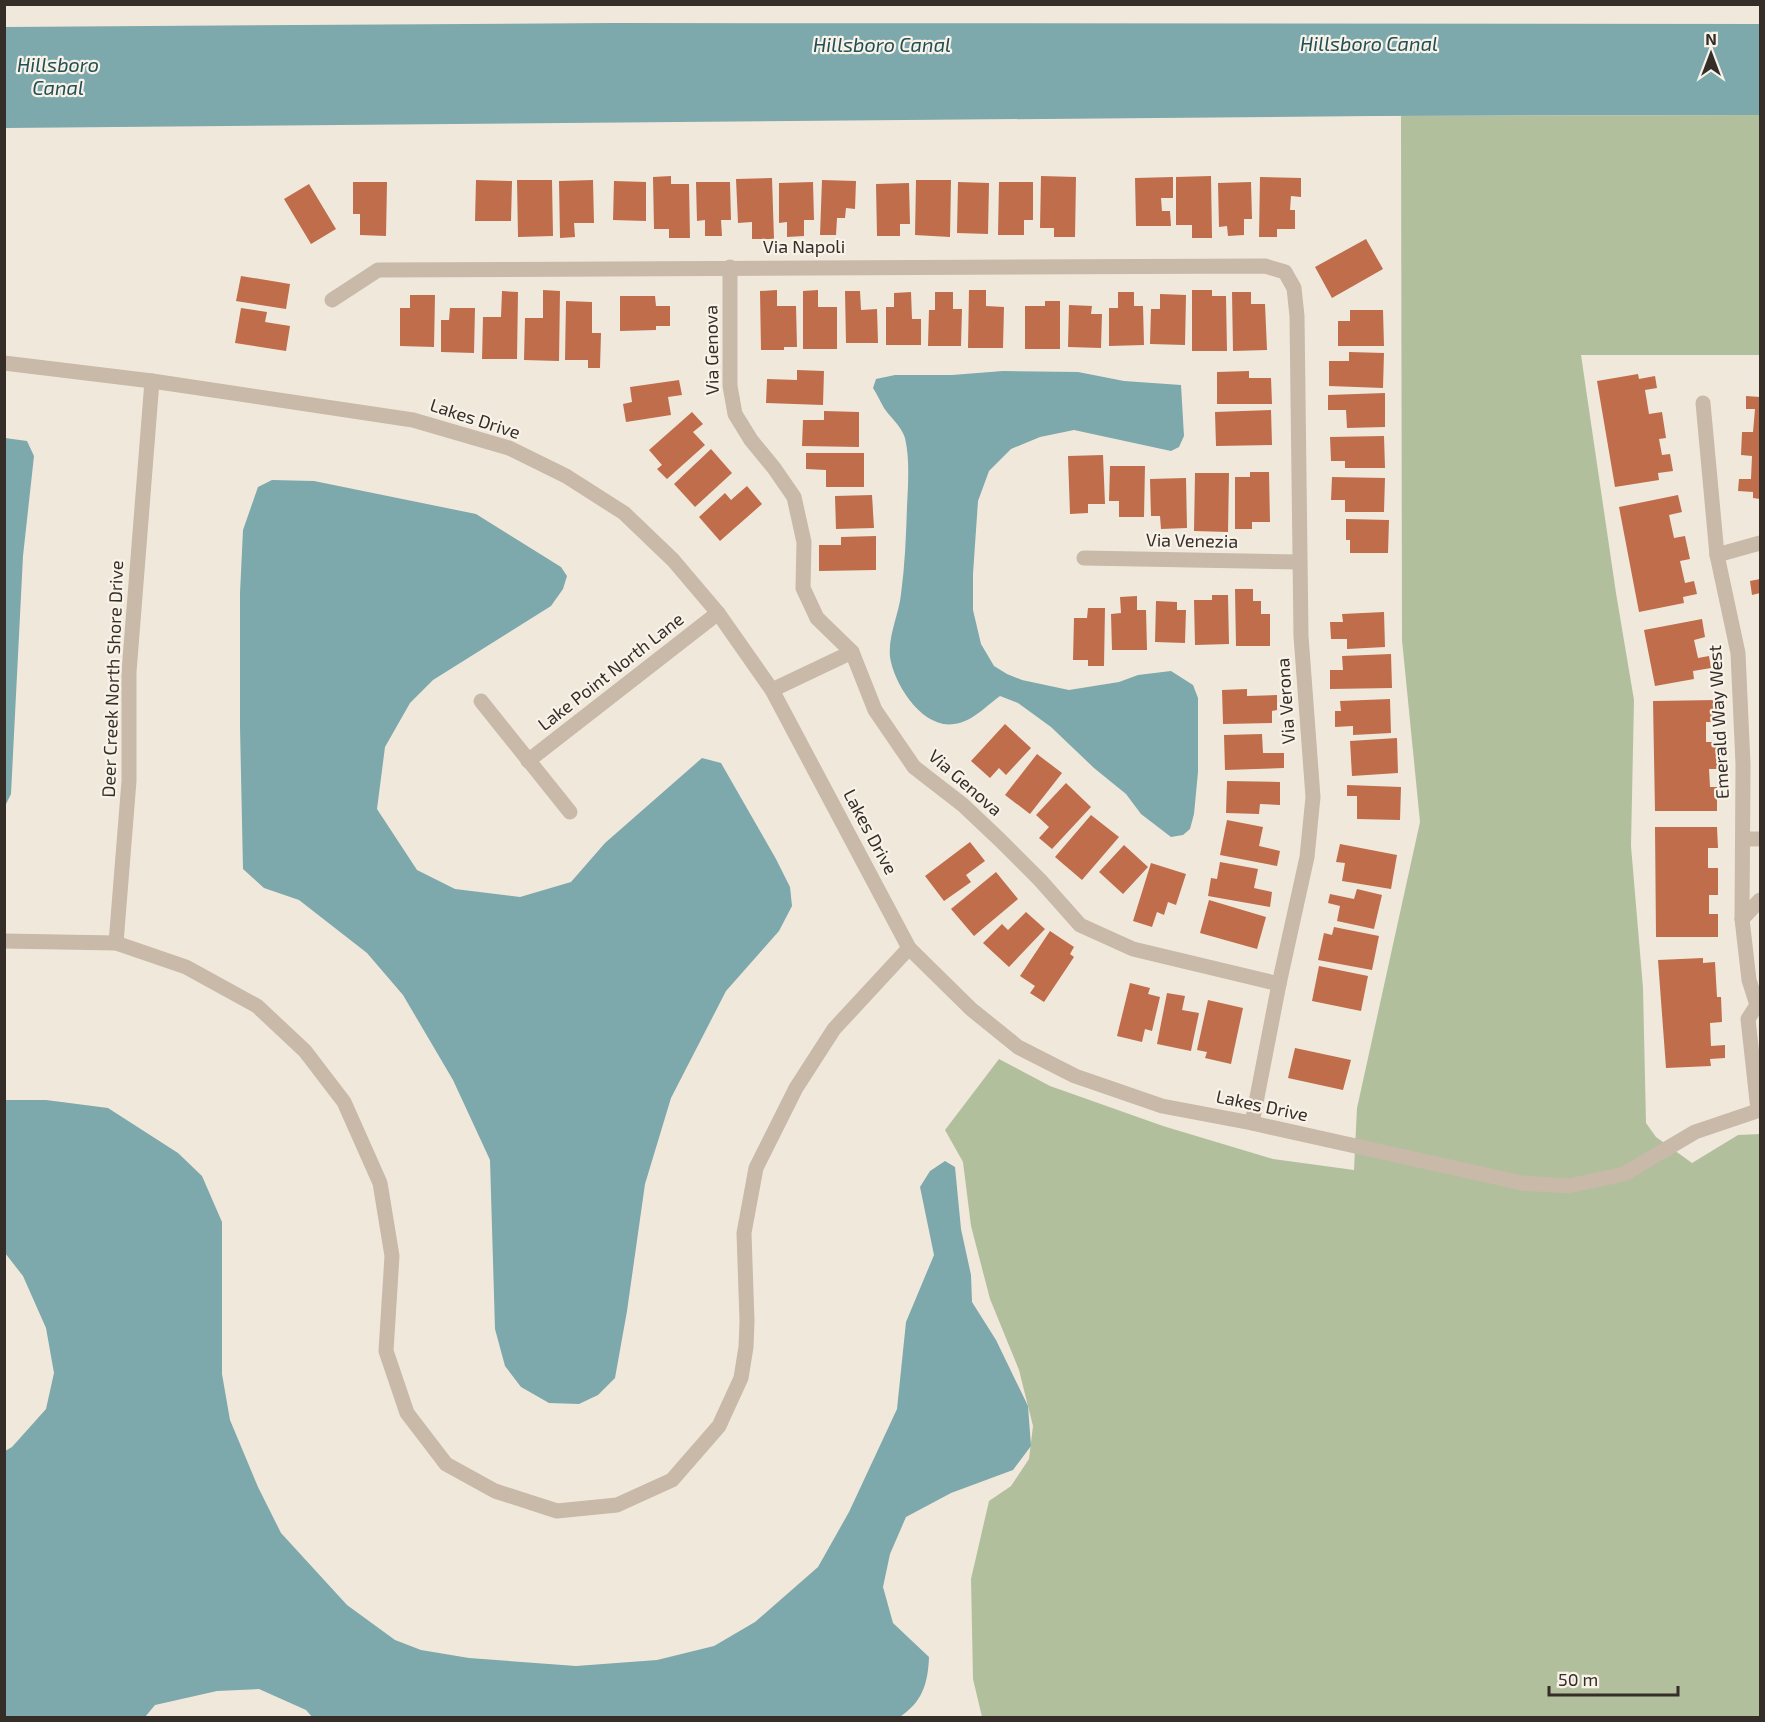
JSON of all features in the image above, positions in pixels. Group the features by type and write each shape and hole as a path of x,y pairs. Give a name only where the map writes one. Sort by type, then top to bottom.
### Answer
{"street":[{"name":"Via Napoli","path":"332,300 378,270 1265,266 1285,272"},
{"name":"Via Genova","path":"730,267 730,386 735,414 751,440 794,497 804,542 802,588 817,618 852,652 875,710 914,767 963,805 1000,840 1040,879 1080,925 1132,949 1279,984"},
{"name":"Via Verona","path":"1252,1124 1279,984 1307,857 1313,797 1301,636 1297,316 1294,288 1285,272"},
{"name":"Lakes Drive","path":"4,363 152,381 413,420 509,448 566,476 624,513 673,560 718,613 772,690 909,948 971,1009 1018,1047 1075,1076 1162,1106 1522,1183 1568,1186 1624,1174 1695,1132 1759,1110"},
{"name":"Deer Creek North Shore Drive","path":"116,943 129,781 129,672 152,381"},
{"name":"Emerald Way West","path":"1703,403 1717,555 1738,653 1743,764 1742,919 1749,980 1759,1006 1748,1019 1759,1110"},
{"path":"1717,555 1761,543"},
{"name":"Via Venezia","path":"1084,558 1299,562"},
{"name":"Lake Point North Lane","path":"528,761 718,613"},
{"path":"772,690 852,652"},
{"path":"481,701 570,812"},
{"path":"1743,839 1761,839"},
{"path":"1742,919 1761,900"},
{"path":"4,941 116,943 186,967 257,1006 304,1051 344,1102 380,1183 392,1256 386,1351 406,1413 446,1464 495,1491 557,1511 617,1505 672,1480 719,1426 741,1378 746,1347 744,1233 756,1168 796,1088 834,1029 909,948"}],"green space":[{"path":"1760,115 1760,355 1581,355 1634,700 1631,846 1643,988 1646,1123 1656,1137 1692,1163 1738,1135 1760,1134 1760,1717 982,1717 973,1679 971,1579 989,1501 1011,1486 1029,1459 1033,1426 1019,1370 990,1299 971,1226 963,1162 945,1130 999,1059 1050,1086 1163,1126 1273,1159 1354,1170 1357,1108 1420,822 1402,640 1401,116"}],"water":[{"name":"Hillsboro Canal","path":"614,23 1760,24 1760,115 1374,116 5,128 5,27"},
{"path":"1003,371 1078,372 1124,381 1181,385 1184,436 1179,447 1171,451 1074,430 1040,437 1011,449 989,471 978,501 973,610 981,644 994,666 1022,680 1069,690 1119,682 1138,675 1171,671 1193,685 1198,698 1198,772 1194,814 1190,829 1183,835 1171,837 1141,814 1126,794 1094,768 1051,727 1018,703 1000,696 961,723 942,724 921,712 897,680 890,649 900,602 903,572 908,481 907,446 899,426 884,408 873,388 876,379 895,375 952,375"},
{"path":"5,438 27,441 34,456 23,556 11,794 5,806"},
{"path":"272,480 314,481 476,514 561,567 567,576 563,589 551,606 433,680 410,703 385,747 377,809 417,870 455,889 520,897 571,882 605,843 702,758 721,763 790,887 792,906 779,931 726,991 671,1098 645,1184 615,1378 598,1395 579,1404 549,1403 521,1387 505,1366 495,1329 490,1160 453,1080 403,995 367,953 299,900 264,888 243,869 240,593 243,530 258,487"},
{"path":"4,1100 46,1100 108,1108 178,1153 202,1176 222,1222 222,1374 230,1420 258,1487 281,1533 347,1605 395,1640 421,1650 469,1658 576,1666 657,1660 714,1646 755,1622 818,1567 849,1512 897,1409 906,1322 934,1255 920,1187 930,1171 945,1161 955,1167 961,1229 971,1275 972,1302 996,1340 1028,1406 1031,1446 1013,1470 951,1493 906,1517 890,1554 883,1587 893,1623 929,1657 925,1684 918,1699 898,1718 313,1718 306,1710 259,1689 217,1691 155,1705 145,1717 5,1717 5,1451 12,1447 46,1409 54,1373 46,1328 23,1276 5,1253"}],"building":[{"path":"671,176 671,184 689,184 690,238 669,238 669,229 654,229 653,177"},
{"path":"1041,176 1076,177 1075,237 1054,237 1054,228 1040,228"},
{"path":"1211,176 1212,238 1192,238 1192,225 1176,225 1176,177"},
{"path":"1173,177 1173,198 1161,198 1162,211 1170,211 1171,226 1136,226 1135,178"},
{"path":"1260,177 1301,178 1301,197 1291,196 1290,210 1295,210 1295,229 1277,229 1277,237 1259,237"},
{"path":"772,178 774,239 752,239 752,222 738,223 736,179"},
{"path":"476,180 512,181 511,221 475,221"},
{"path":"517,180 552,180 553,236 518,237"},
{"path":"593,180 594,223 574,223 575,237 560,238 559,181"},
{"path":"822,180 856,181 855,209 846,208 845,218 837,218 836,235 820,235"},
{"path":"916,180 951,180 950,237 915,235"},
{"path":"614,181 646,182 646,221 613,220"},
{"path":"353,182 387,182 386,236 360,235 360,214 353,214"},
{"path":"696,182 730,182 731,220 721,220 722,236 705,236 705,220 697,221"},
{"path":"813,182 814,220 804,220 804,236 787,237 787,222 779,223 779,183"},
{"path":"958,182 989,183 988,234 957,233"},
{"path":"999,182 1033,182 1033,220 1024,220 1024,235 998,235"},
{"path":"1251,182 1252,219 1244,219 1244,235 1228,236 1227,226 1219,227 1218,183"},
{"path":"909,183 910,224 900,224 900,236 877,236 876,184"},
{"path":"309,184 336,229 311,244 284,199"},
{"path":"1366,239 1383,269 1332,298 1315,267"},
{"path":"241,276 290,284 286,309 236,301"},
{"path":"543,290 560,291 559,361 524,360 525,318 543,318"},
{"path":"777,290 777,306 796,306 797,347 784,347 784,350 761,350 760,291"},
{"path":"818,290 818,307 837,307 837,349 803,349 803,291"},
{"path":"969,290 986,290 986,306 1004,307 1003,348 968,348"},
{"path":"1192,290 1212,290 1212,296 1226,296 1227,351 1192,351"},
{"path":"502,291 518,292 517,359 482,359 483,317 501,317"},
{"path":"845,291 860,291 861,310 877,309 878,343 846,343"},
{"path":"911,292 912,319 921,319 921,345 886,345 886,307 894,307 894,293"},
{"path":"935,292 953,292 953,309 962,309 961,346 928,346 929,310 935,310"},
{"path":"1118,292 1134,292 1134,306 1143,306 1144,345 1109,346 1109,308 1118,308"},
{"path":"1232,292 1251,292 1251,304 1265,304 1267,350 1233,351"},
{"path":"1160,294 1186,295 1185,345 1150,344 1151,309 1160,309"},
{"path":"410,295 435,295 434,347 400,346 400,308 410,308"},
{"path":"620,296 655,296 656,306 670,306 670,326 656,326 656,330 620,331"},
{"path":"566,301 592,302 592,333 601,333 600,368 588,368 588,360 565,360"},
{"path":"1045,301 1060,301 1060,349 1025,349 1025,306 1045,306"},
{"path":"1069,305 1092,306 1091,314 1102,314 1101,348 1068,347"},
{"path":"241,308 267,312 265,322 290,326 286,351 235,343"},
{"path":"450,308 475,308 474,353 441,352 441,320 449,320"},
{"path":"1350,310 1383,310 1384,346 1338,346 1338,321 1350,321"},
{"path":"1349,352 1384,353 1383,388 1329,386 1329,361 1349,361"},
{"path":"797,370 824,371 823,405 766,403 767,379 797,380"},
{"path":"1249,371 1249,378 1271,378 1272,404 1217,404 1217,372"},
{"path":"1638,374 1639,379 1655,376 1657,388 1645,390 1649,414 1662,412 1666,438 1659,439 1662,455 1670,454 1673,471 1658,473 1659,480 1615,487 1597,381"},
{"path":"679,380 682,395 668,397 671,415 626,422 623,404 632,402 630,387"},
{"path":"1385,393 1385,427 1347,428 1346,410 1328,410 1328,395"},
{"path":"1746,396 1760,397 1760,499 1753,498 1753,492 1738,491 1739,479 1751,479 1752,456 1741,455 1742,432 1753,432 1755,409 1746,409"},
{"path":"1271,410 1272,445 1216,446 1215,412"},
{"path":"824,411 859,412 859,447 802,446 803,420 824,420"},
{"path":"692,412 703,424 693,432 705,445 667,479 657,469 662,465 649,450"},
{"path":"1384,436 1385,468 1345,468 1345,461 1331,461 1330,437"},
{"path":"711,449 732,473 695,507 674,484"},
{"path":"806,453 864,453 864,487 826,487 826,470 806,469"},
{"path":"1103,455 1105,504 1088,504 1088,513 1070,514 1068,456"},
{"path":"1110,466 1145,466 1144,517 1119,517 1119,501 1109,501"},
{"path":"1250,472 1269,472 1270,522 1252,522 1252,529 1235,529 1235,477 1250,477"},
{"path":"1195,473 1229,473 1228,532 1194,531"},
{"path":"1332,477 1385,478 1384,512 1345,512 1345,500 1331,500"},
{"path":"1186,478 1187,528 1161,529 1160,516 1151,516 1150,479"},
{"path":"747,486 762,504 720,541 699,517 725,493 731,500"},
{"path":"872,495 874,528 836,529 835,496"},
{"path":"1678,495 1682,512 1669,515 1674,538 1685,536 1690,559 1680,561 1685,583 1694,581 1697,594 1683,597 1684,603 1639,612 1619,507"},
{"path":"1346,519 1389,520 1388,553 1350,553 1350,540 1346,540"},
{"path":"876,536 876,570 819,571 819,545 841,545 841,537"},
{"path":"1760,579 1760,593 1752,595 1750,581"},
{"path":"1235,589 1253,589 1253,601 1261,601 1261,614 1270,614 1270,646 1236,646"},
{"path":"1212,595 1228,595 1229,644 1195,645 1194,600 1212,600"},
{"path":"1137,596 1137,610 1146,610 1147,650 1112,650 1111,614 1121,613 1120,597"},
{"path":"1156,601 1177,602 1177,610 1186,610 1185,643 1155,642"},
{"path":"1088,608 1105,608 1104,666 1088,666 1088,660 1073,660 1074,618 1087,618"},
{"path":"1384,612 1385,647 1347,649 1347,639 1331,639 1330,622 1343,622 1342,614"},
{"path":"1702,619 1705,637 1694,640 1698,658 1709,656 1711,668 1693,671 1694,679 1655,686 1644,630"},
{"path":"1391,654 1392,688 1330,689 1330,670 1343,670 1342,656"},
{"path":"1247,689 1247,696 1277,695 1277,710 1272,711 1272,723 1223,724 1222,690"},
{"path":"1390,699 1391,733 1353,735 1353,726 1335,727 1335,711 1341,711 1340,701"},
{"path":"1716,700 1716,722 1706,722 1706,742 1717,742 1717,769 1709,769 1710,787 1717,787 1717,811 1655,811 1653,701"},
{"path":"1005,724 1031,748 1006,775 999,768 990,778 971,761"},
{"path":"1262,734 1263,753 1284,753 1284,768 1225,770 1224,735"},
{"path":"1397,738 1398,773 1352,776 1350,741"},
{"path":"1037,754 1062,773 1030,814 1005,795"},
{"path":"1227,781 1280,782 1280,805 1260,804 1259,814 1226,813"},
{"path":"1066,783 1091,807 1052,849 1039,838 1049,827 1036,815"},
{"path":"1347,785 1401,787 1400,820 1357,819 1357,796 1347,796"},
{"path":"1091,815 1119,837 1082,880 1055,857"},
{"path":"1227,820 1263,827 1259,846 1280,851 1277,866 1220,855"},
{"path":"1655,827 1717,827 1718,848 1708,848 1708,868 1718,868 1718,895 1709,895 1709,914 1718,914 1718,937 1656,937"},
{"path":"970,842 985,861 966,875 971,882 944,901 925,876"},
{"path":"1340,844 1397,855 1391,889 1342,881 1345,863 1336,862"},
{"path":"1124,845 1148,867 1123,894 1099,872"},
{"path":"1220,862 1258,869 1254,888 1272,892 1270,907 1208,896 1211,878 1217,879"},
{"path":"1151,863 1186,874 1176,905 1168,902 1164,915 1157,912 1152,927 1133,921"},
{"path":"996,872 1018,899 974,936 951,909"},
{"path":"1357,889 1382,895 1374,929 1337,921 1340,906 1328,903 1330,894 1354,899"},
{"path":"1209,900 1266,917 1257,949 1200,933"},
{"path":"1026,912 1045,929 1009,967 983,943 1002,924 1008,930"},
{"path":"1334,927 1379,936 1372,970 1318,960 1324,933 1332,935"},
{"path":"1050,931 1074,947 1070,954 1074,957 1044,1002 1030,993 1035,986 1020,976"},
{"path":"1703,958 1703,963 1715,962 1717,997 1721,997 1722,1022 1710,1023 1711,1046 1725,1045 1725,1058 1710,1059 1711,1066 1666,1068 1658,960"},
{"path":"1319,966 1368,976 1361,1011 1312,1001"},
{"path":"1130,983 1150,988 1148,994 1160,997 1152,1031 1145,1029 1142,1042 1117,1036"},
{"path":"1167,993 1185,996 1182,1010 1199,1013 1191,1051 1157,1044"},
{"path":"1208,1000 1243,1008 1231,1064 1205,1058 1207,1052 1197,1050"},
{"path":"1295,1048 1351,1060 1343,1090 1288,1078"}]}
